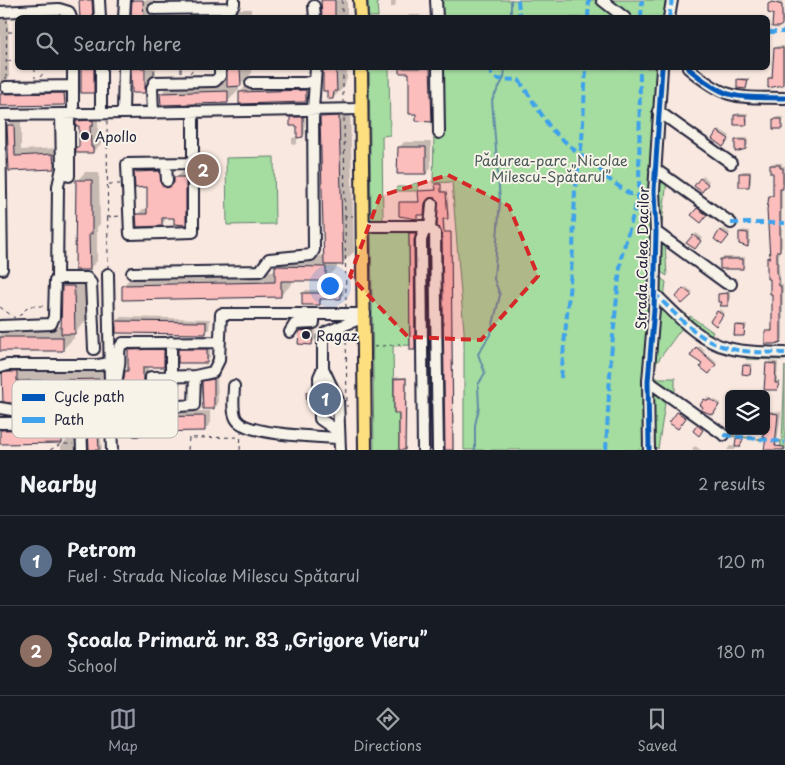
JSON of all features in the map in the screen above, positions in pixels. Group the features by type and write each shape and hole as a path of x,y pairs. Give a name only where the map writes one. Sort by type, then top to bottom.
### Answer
{"main road":[{"path":"360,0 361,15"},
{"path":"361,70 365,450"}],"street":[{"path":"100,0 100,15"},
{"path":"124,0 124,15"},
{"path":"154,10 219,13 230,8 234,4 234,0"},
{"path":"436,0 437,15"},
{"path":"602,0 621,15"},
{"path":"670,15 672,0"},
{"path":"314,6 314,15"},
{"path":"3,12 59,9 69,12 70,15"},
{"path":"0,326 48,326 54,321 53,286 57,279 58,186 73,86 72,70"},
{"path":"101,70 104,113"},
{"path":"123,113 124,70"},
{"path":"153,113 152,88 156,82 215,81 220,76 220,70"},
{"path":"132,274 260,271 266,262 273,258 311,255 314,250 313,109 316,70"},
{"path":"438,70 439,133"},
{"name":"Strada Calea Dacilor","path":"650,449 648,381 654,293 656,232 655,168 662,70"},
{"path":"690,70 703,81 728,96 785,98"},
{"path":"251,84 305,83 314,81"},
{"path":"6,87 73,86"},
{"path":"2,269 0,115 362,109"},
{"path":"658,110 731,163"},
{"path":"192,163 127,164 130,234 193,232 193,111"},
{"path":"68,114 69,176"},
{"path":"166,164 167,181"},
{"name":"Strada Calea Dacilor","path":"655,168 731,223"},
{"path":"423,450 421,240 428,227 432,204"},
{"path":"364,221 428,227 435,233 438,450"},
{"name":"Strada Calea Dacilor","path":"656,232 726,283 731,284"},
{"path":"108,274 110,380"},
{"path":"57,279 90,280 94,348"},
{"name":"Strada Calea Dacilor","path":"654,293 697,332 728,348 785,353"},
{"path":"151,380 151,377 195,376 206,374 216,369 219,360 220,314 365,314"},
{"path":"290,332 295,324 314,323 314,314"},
{"path":"339,435 320,419 319,377 323,368 325,334 359,319 365,314"},
{"path":"171,342 171,376"},
{"path":"115,380 119,365 120,346 126,343 218,342"},
{"path":"0,367 7,365 98,365 110,363"},
{"path":"323,368 338,400 340,450"},
{"path":"178,406 194,405 195,376"},
{"path":"648,381 724,435"},
{"path":"234,386 235,416 241,424 282,434 339,435"}],"path":[{"path":"342,0 342,15"},
{"path":"3,12 7,32 6,87"},
{"path":"7,32 15,32"},
{"path":"6,61 15,60"},
{"path":"34,70 35,84 46,70"},
{"path":"343,70 346,314"},
{"path":"104,113 108,274"},
{"path":"107,184 128,184"},
{"path":"108,217 129,216"},
{"path":"345,216 364,221"},
{"path":"0,307 16,319 29,306 54,306"},
{"path":"346,325 347,412"},
{"path":"373,347 400,344"},
{"path":"188,450 189,438 241,437 240,450"},
{"path":"50,450 61,444 82,447"}],"highlighted area":[{"path":"448,175 509,206 538,276 481,340 408,337 350,276 380,196"}],"green space":[{"path":"368,0 377,0 378,15 368,15"},
{"path":"440,0 668,0 666,15 440,15"},
{"path":"369,70 389,70 390,135 382,136 383,222 375,223 371,220"},
{"name":"Pădurea-parc „Nicolae Milescu-Spătarul”","path":"442,70 659,70 644,382 645,450 464,450 464,331 452,182 433,183 434,135 444,134"},
{"path":"274,157 275,224 227,225 226,158"},
{"path":"657,174 667,181 661,231 658,228"},
{"path":"418,183 418,191 396,191 397,187 411,187 413,184"},
{"path":"409,228 410,345 393,346 394,412 399,413 399,450 374,450 371,231 374,229"},
{"path":"659,241 665,242 667,276 658,270"},
{"path":"658,276 666,282 664,297 658,283"},
{"path":"664,297 686,314 683,317"},
{"path":"658,300 706,340 703,344 681,329 652,369"},
{"path":"690,316 713,332 709,338 687,320"},
{"path":"747,354 785,356 785,360 746,359"},
{"path":"785,366 785,450 780,450 781,442 732,436 782,441"},
{"path":"652,378 675,378 675,395"},
{"path":"652,387 666,397 658,449 653,445"}],"building":[{"path":"79,0 92,0 93,15 80,15"},
{"path":"132,0 143,0 144,15 131,15"},
{"path":"321,0 335,0 335,15 322,15"},
{"path":"772,2 782,5 782,25 779,27 772,27 773,14 768,13 768,4"},
{"path":"774,48 783,48 783,85 768,88 768,78 772,78"},
{"path":"81,70 94,70 94,93 81,93"},
{"path":"131,70 145,70 145,93 132,93"},
{"path":"227,70 240,70 241,86 227,87"},
{"path":"323,70 336,70 337,91 334,91 333,99 327,99 327,91 323,91"},
{"path":"399,70 430,70 432,122 416,121 416,114 409,114 409,73 399,73"},
{"path":"737,79 748,80 746,89 737,88"},
{"path":"306,90 306,102 239,104 239,92"},
{"path":"228,91 228,103 161,105 160,93"},
{"path":"64,93 65,105 0,106 0,94"},
{"path":"734,115 746,115 747,125 734,125"},
{"path":"339,116 343,265 324,265 320,117"},
{"path":"290,117 303,117 303,137 297,138 297,126 290,126"},
{"path":"773,119 782,119 782,129 773,129"},
{"path":"93,120 93,126 90,126 93,153 76,153 76,147 79,147 79,126 76,126 76,121"},
{"path":"7,125 14,125 15,156 53,154 54,169 9,171"},
{"path":"717,131 729,139 723,147 712,139"},
{"path":"735,140 746,140 746,149 735,152"},
{"path":"398,147 426,147 426,174 397,174"},
{"path":"770,165 780,165 780,168 783,168 783,189 780,189 780,251 777,251 777,271 779,286 781,286 781,342 765,344 765,331 772,331 772,294 770,294 770,279 767,279 767,257 770,258 767,210 769,196 773,196 773,173 770,173"},
{"path":"160,171 161,184 167,188 174,183 174,177 186,177 186,225 174,224 174,218 162,218 162,226 137,227 136,214 147,214 147,187 135,188 134,172"},
{"path":"739,173 750,173 749,187 739,187"},
{"path":"700,178 708,184 702,192 694,186"},
{"path":"76,180 92,180 92,234 89,234 90,270 75,270"},
{"path":"435,184 441,184 441,192 446,192 448,219 443,219 444,232 451,232 453,450 445,450 442,233 437,226 438,202 435,198 429,198 425,203 424,215 417,215 417,219 399,216 399,202 419,202 418,191 436,190"},
{"path":"697,208 707,215 701,223 691,215"},
{"path":"720,230 729,236 722,245 714,239"},
{"path":"739,232 748,233 748,247 739,244"},
{"path":"409,233 416,233 414,240 415,350 410,350"},
{"path":"693,235 701,241 695,249 686,243"},
{"path":"428,240 431,450 430,450"},
{"path":"720,259 743,259 743,269 720,269"},
{"path":"275,266 326,267 326,281 281,281 281,297 122,300 122,285 275,282"},
{"path":"62,286 74,286 75,334 61,334"},
{"path":"683,288 692,295 682,304 676,297"},
{"path":"341,289 341,299 320,299 320,305 302,305 302,293 325,293 325,290"},
{"path":"728,293 728,306 720,306 722,302 718,302 718,294"},
{"path":"717,311 723,315 716,326 710,321"},
{"path":"116,321 206,322 206,334 116,333"},
{"path":"735,325 745,326 744,336 734,336"},
{"path":"313,330 312,345 298,344 299,331"},
{"path":"0,337 63,337 63,351 0,351"},
{"path":"696,347 716,365 709,374 700,367 702,364 690,356"},
{"path":"164,349 164,367 143,367 143,380 124,380 125,371 128,371 128,350"},
{"path":"178,349 207,349 207,363 178,363"},
{"path":"766,363 776,364 775,383 779,383 777,390 764,390"},
{"path":"743,365 751,366 750,375 742,374"},
{"path":"17,372 17,380 12,380 12,403 3,402 2,373"},
{"path":"406,378 405,450 399,450 399,413 394,413 394,379"},
{"path":"99,379 99,380 58,380"},
{"path":"214,379 214,409 203,409 202,381"},
{"path":"312,391 313,404 307,404 306,392"},
{"path":"704,399 708,401 710,399 719,405 713,415 701,410 703,407 700,405"},
{"path":"677,412 686,418 678,429 669,423"},
{"path":"770,413 778,414 775,446 784,447 784,450 764,450 766,438 763,437 763,435 770,435"},
{"path":"178,416 205,416 205,431 178,431"},
{"path":"697,425 703,430 699,436 693,431"},
{"path":"0,430 12,430 12,438 62,438 62,443 0,444"},
{"path":"88,438 98,438 99,450 89,450"},
{"path":"736,438 743,439 740,447 735,447"}],"waterway":[{"path":"511,0 511,15"},
{"path":"475,450 475,425 479,408 478,385 485,373 478,354 491,333 500,295 494,279 500,200 492,100 504,78 505,70"}],"marked path":[{"path":"518,0 521,15"},
{"path":"588,15 589,0"},
{"path":"641,15 642,0"},
{"path":"670,15 672,0"},
{"path":"770,32 785,32"},
{"path":"490,70 492,76 498,79 519,80 551,129 580,155 594,162 607,178 630,194 635,194 655,214"},
{"path":"561,378 573,250 575,190 582,141 586,70"},
{"path":"606,450 611,356 621,258 639,194 640,70"},
{"path":"731,223 785,223"},
{"path":"654,293 697,333 717,344 742,351 785,353"},
{"path":"724,435 785,442"}],"cycle path":[{"path":"649,450 648,381 654,309 656,232 654,191 662,70"},
{"path":"690,70 701,79 723,92 733,95 755,98 785,98"}],"place":[{"name":"Apollo","path":"85,136"},
{"name":"Școala Primară nr. 83 „Grigore Vieru”","path":"203,170"},
{"name":"Ragaz","path":"306,335"},
{"name":"Petrom","path":"325,399"}]}
